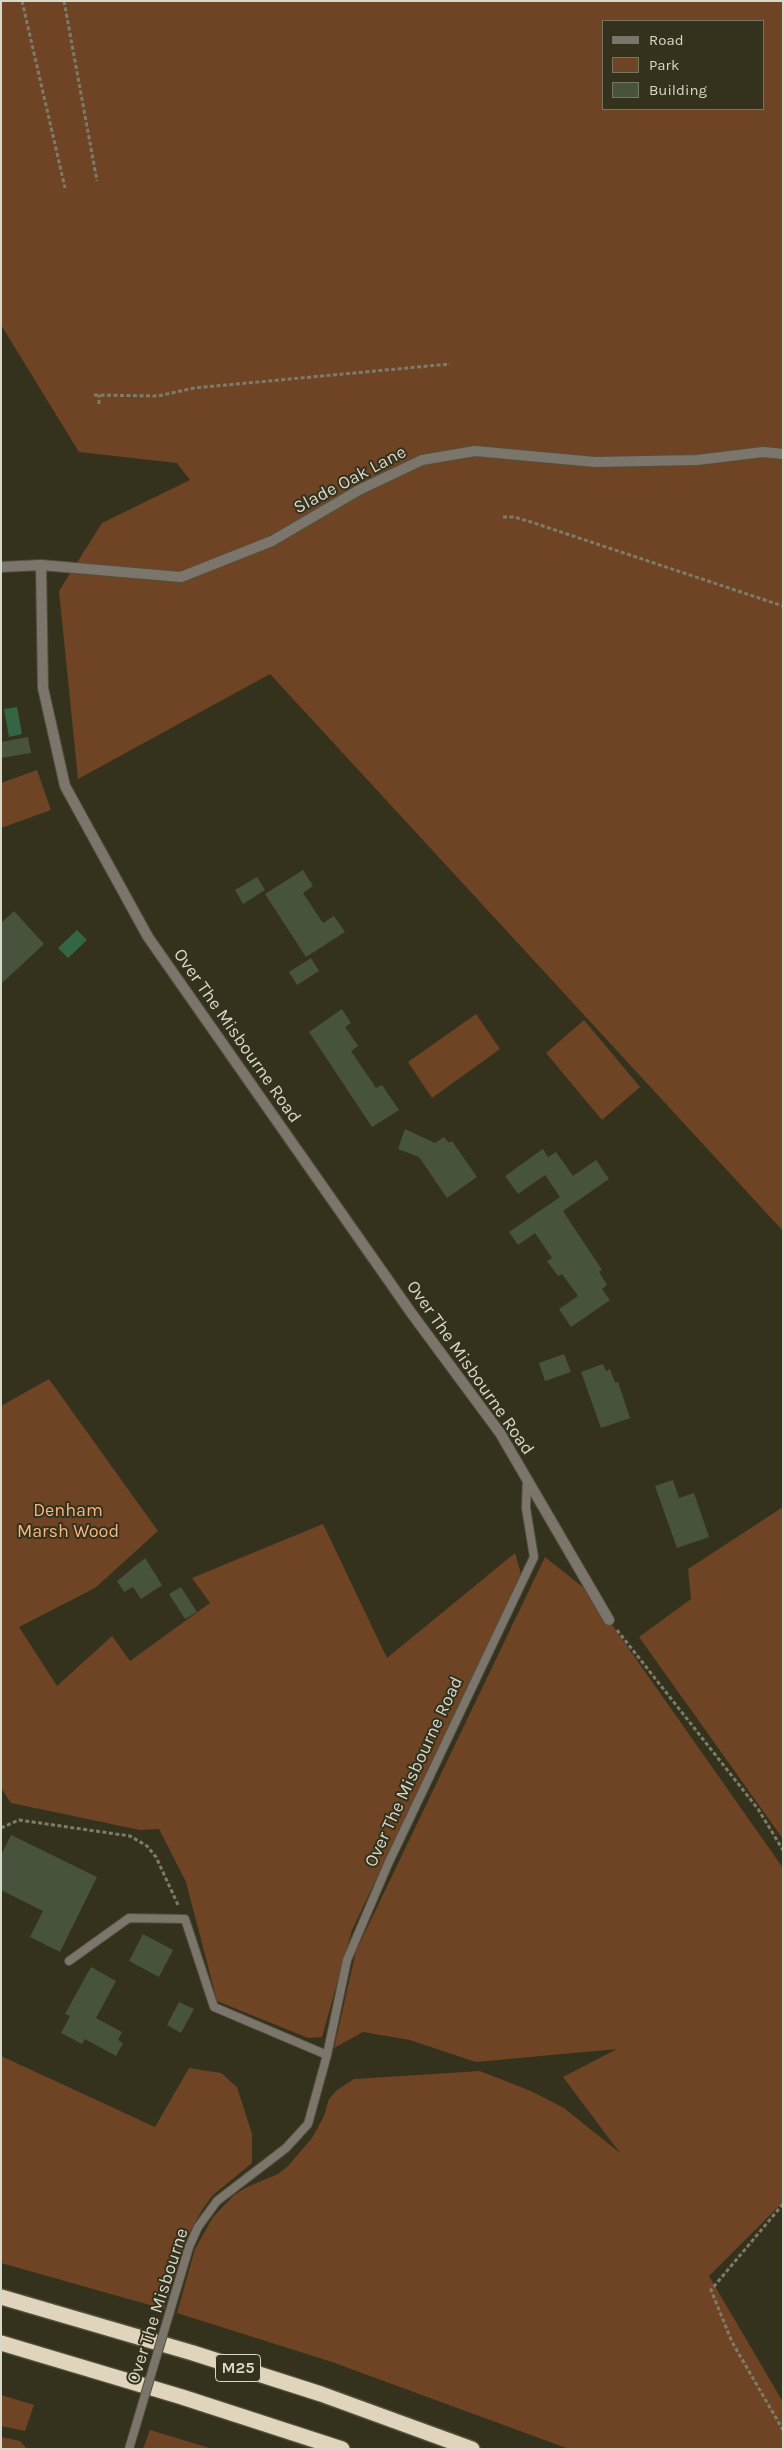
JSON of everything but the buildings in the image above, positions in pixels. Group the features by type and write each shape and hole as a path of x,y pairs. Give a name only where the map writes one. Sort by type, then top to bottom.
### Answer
{"highway":[{"name":"M25","path":"1,2297 193,2353 312,2391 472,2449"},
{"name":"M25","path":"1,2343 182,2397 342,2449"}],"street":[{"name":"Slade Oak Lane","path":"1,566 41,565 181,577 272,541 359,490 422,460 475,451 595,462 697,460 763,452 783,454"},
{"name":"Over The Misbourne Road","path":"41,565 43,688 65,786 148,937 412,1314 500,1434 608,1620"}],"lane":[{"name":"Over The Misbourne Road","path":"327,2055 348,1960 388,1864 534,1557 526,1508 527,1478"},
{"path":"69,1961 129,1918 185,1919 214,2007 327,2055"},
{"name":"Over The Misbourne","path":"129,2449 189,2247 198,2227 217,2201 286,2148 308,2124 327,2055"}],"path":[{"path":"22,1 65,188"},
{"path":"64,1 97,181"},
{"path":"94,395 158,396 194,388 450,364"},
{"path":"99,395 99,404"},
{"path":"503,517 514,517 528,521 783,606"},
{"path":"608,1620 758,1809 783,1850"},
{"path":"1,1828 19,1820 130,1836 147,1846 156,1857 185,1919"},
{"path":"783,2204 711,2290 732,2342 783,2430"}],"green space":[{"path":"1,1 783,1 783,1231 270,674 78,779 59,591 102,523 190,480 177,463 79,452 1,325"},
{"path":"37,770 51,810 1,828 1,783"},
{"path":"476,1014 500,1049 432,1098 408,1062"},
{"path":"584,1020 640,1087 602,1120 546,1053"},
{"name":"Denham Marsh Wood","path":"49,1379 158,1531 95,1588 19,1627 57,1686 112,1636 130,1661 210,1603 192,1578 323,1524 387,1658 515,1553 521,1574 352,1930 322,2037 308,2038 217,2001 186,1882 159,1829 140,1830 11,1803 1,1788 1,1406"},
{"path":"783,1507 783,1839 639,1637 691,1599 688,1569"},
{"path":"545,1557 589,1592 783,1868 783,2202 709,2276 783,2402 783,2449 569,2449 332,2362 177,2313 195,2249 213,2217 234,2195 247,2187 278,2174 288,2166 312,2138 324,2116 329,2099 337,2090 354,2079 480,2071 531,2091 564,2108 620,2153 563,2077 617,2049 476,2062 410,2040 363,2032 334,2048 356,1951"},
{"path":"1,2056 155,2127 189,2068 221,2073 237,2087 252,2134 252,2163 212,2196 186,2239 179,2235 184,2245 164,2309 1,2263"},
{"path":"1,2395 34,2405 25,2431 1,2426"},
{"path":"150,2430 213,2449 143,2449"},
{"path":"1,2437 20,2441 27,2449 1,2449"}],"shaded area":[{"path":"17,707 22,734 9,737 4,709"},
{"path":"77,930 87,940 68,958 58,948"}]}
